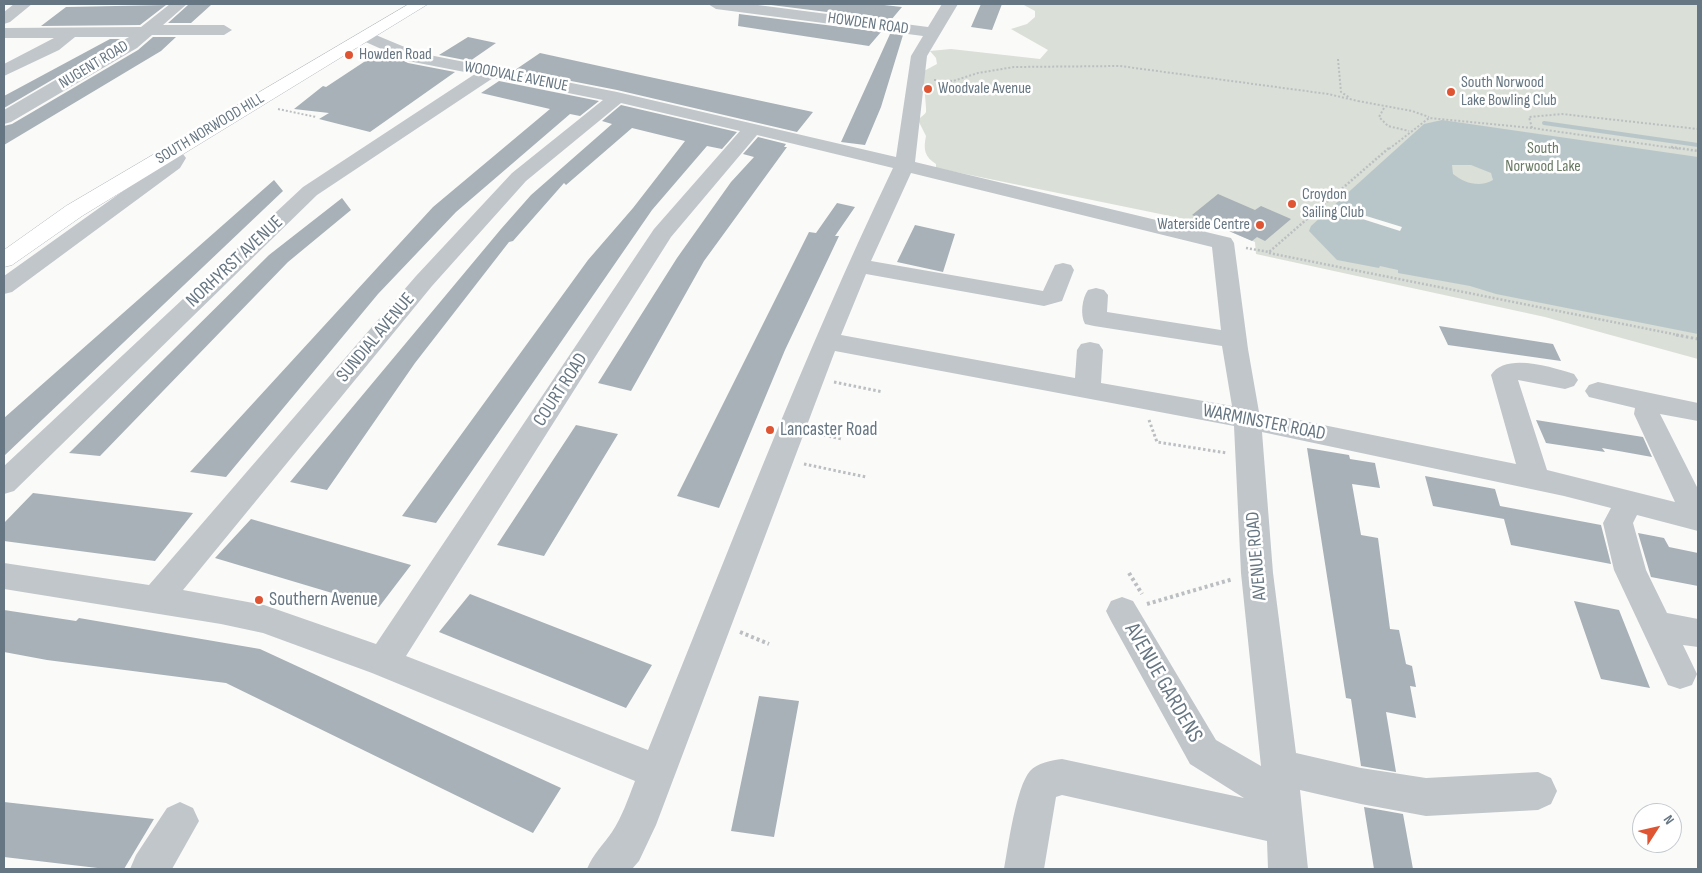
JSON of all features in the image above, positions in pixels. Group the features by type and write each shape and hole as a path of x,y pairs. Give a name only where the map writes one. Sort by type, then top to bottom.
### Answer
{"main road":[{"name":"SOUTH NORWOOD HILL","path":"9,253 167,154 413,6"}],"street":[{"path":"4,19 24,4"},
{"name":"NUGENT ROAD","path":"4,118 131,44 179,4"},
{"name":"HOWDEN ROAD","path":"716,4 931,32"},
{"path":"607,869 625,847 638,825 778,459 858,266 905,165 919,56 931,32 950,4"},
{"path":"4,33 224,30"},
{"path":"4,71 53,46 70,33"},
{"name":"WOODVALE AVENUE","path":"365,36 414,57 617,97 753,128 1223,243"},
{"name":"NORHYRST AVENUE","path":"4,483 310,191 490,72"},
{"name":"SUNDIAL AVENUE","path":"157,599 430,274 520,177 617,97"},
{"name":"COURT ROAD","path":"383,662 662,234 753,128"},
{"path":"4,287 173,164 176,158 167,154"},
{"name":"AVENUE ROAD","path":"1223,243 1234,340 1247,419 1257,572 1283,798 1288,869"},
{"path":"858,266 1044,299 1054,296 1063,270"},
{"path":"1087,390 1093,323 1234,340"},
{"name":"WARMINSTER ROAD","path":"826,341 1247,419 1535,479 1698,519"},
{"path":"1535,479 1504,375 1514,370 1565,380"},
{"path":"1598,391 1698,412"},
{"path":"1648,402 1646,414 1698,519"},
{"path":"1629,503 1618,522 1630,570 1680,674"},
{"path":"4,576 157,599 264,619 383,662 657,772"},
{"name":"AVENUE GARDENS","path":"1135,607 1203,752 1283,798"},
{"path":"1658,626 1698,633"},
{"path":"1024,869 1038,793 1042,782 1049,778 1062,777 1283,798 1361,786 1426,796 1538,791"},
{"path":"150,869 180,821"}],"path":[{"path":"1338,59 1341,92 1358,101"},
{"path":"916,79 953,81 978,73 1014,67 1120,66 1309,92 1384,108 1410,110 1430,118 1532,128 1698,151"},
{"path":"252,104 316,117"},
{"path":"1384,108 1379,117 1381,121 1393,128 1409,131"},
{"path":"1532,128 1529,116 1562,114 1698,129"},
{"path":"1268,252 1409,131 1430,118"},
{"path":"1223,243 1698,339"},
{"path":"812,378 883,392"},
{"path":"1141,400 1157,442 1250,457"},
{"path":"778,459 866,477"},
{"path":"1129,573 1135,607 1257,572"},
{"path":"716,623 769,644"}],"green space":[{"name":"South Norwood Lake","path":"1022,4 1698,4 1698,359 1545,317 1256,254 1255,242 1214,225 936,168 936,164 929,159 926,153 926,136 918,120 926,112 922,72 937,64 936,58 930,51 951,49 1040,59 1048,50 1011,29 1027,24 1035,17 1035,11"}],"shaded area":[{"name":"South Norwood Lake","path":"1442,120 1698,157 1698,334 1496,294 1470,286 1398,273 1398,270 1380,266 1379,268 1337,260 1309,231 1311,226 1424,124","holes":["1452,165 1471,165 1491,173 1493,180 1478,184 1462,180 1453,174"]}],"pier":[{"path":"1356,210 1364,213 1363,215 1402,227 1400,231 1353,216"}],"building":[{"path":"763,4 875,4 902,7 891,20"},
{"path":"981,4 1002,4 992,30 971,27"},
{"path":"166,5 140,25 41,26 66,7"},
{"path":"188,5 211,5 191,23 168,23"},
{"path":"739,14 881,32 869,46 738,26"},
{"path":"890,34 903,35 881,107 865,145 841,142"},
{"path":"153,37 176,37 161,51 4,145 4,126 12,124 138,50"},
{"path":"468,37 496,43 470,61 439,55"},
{"path":"110,39 122,39 4,108 4,96"},
{"path":"540,53 813,112 797,132 617,90 515,70"},
{"path":"373,56 398,58 408,63 455,72 370,132 319,119 329,113 294,109 323,86 326,87"},
{"path":"499,81 599,101 580,116 570,114 456,212 378,294 226,477 190,472 433,207 550,109 481,93"},
{"path":"621,105 737,132 722,149 707,146 652,210 436,523 402,516 588,260 633,208 685,141 632,128 566,185 564,183 513,241 509,242 415,363 327,490 290,482 501,229 531,195 612,124 602,121"},
{"path":"758,137 786,144 784,147 787,147 704,261 631,391 598,383 677,258 731,182 754,157 743,154"},
{"path":"274,180 283,191 4,456 4,418"},
{"path":"1218,194 1255,210 1261,206 1291,219 1265,241 1257,237 1252,241 1192,215"},
{"path":"342,198 351,210 288,262 100,456 69,453 269,255"},
{"path":"837,203 855,207 835,236 839,236 785,350 719,508 677,496 809,232 816,233"},
{"path":"915,225 955,234 943,272 897,262"},
{"path":"1439,326 1553,344 1561,361 1448,345"},
{"path":"1536,420 1643,437 1652,457 1602,448 1605,452 1546,443"},
{"path":"576,425 618,434 544,556 497,545"},
{"path":"1307,448 1349,455 1350,459 1375,463 1380,488 1352,484 1361,535 1378,538 1390,629 1399,630 1406,664 1412,666 1416,687 1410,686 1416,718 1386,712 1396,772 1361,766 1351,699 1346,698"},
{"path":"1425,476 1495,489 1500,506 1601,525 1611,564 1511,545 1504,519 1433,506"},
{"path":"33,493 193,513 155,561 4,541 4,523"},
{"path":"251,519 411,565 379,607 215,558"},
{"path":"1638,533 1664,538 1669,547 1698,553 1698,586 1651,577"},
{"path":"470,594 652,665 626,708 439,632"},
{"path":"1574,601 1619,610 1650,688 1601,679"},
{"path":"4,610 76,621 79,618 260,649 561,788 533,833 226,683 47,660 4,652"},
{"path":"759,696 799,701 774,837 731,831"},
{"path":"4,802 154,819 124,869 106,869 4,857"},
{"path":"1364,807 1403,814 1413,869 1374,869"}],"waterway":[{"path":"1544,123 1698,145"}],"place":[{"name":"Howden Road","path":"349,55"},
{"name":"Woodvale Avenue","path":"928,89"},
{"name":"South Norwood Lake Bowling Club","path":"1451,92"},
{"name":"Croydon Sailing Club","path":"1292,204"},
{"name":"Waterside Centre","path":"1260,225"},
{"name":"Lancaster Road","path":"770,430"},
{"name":"Southern Avenue","path":"259,600"}]}
